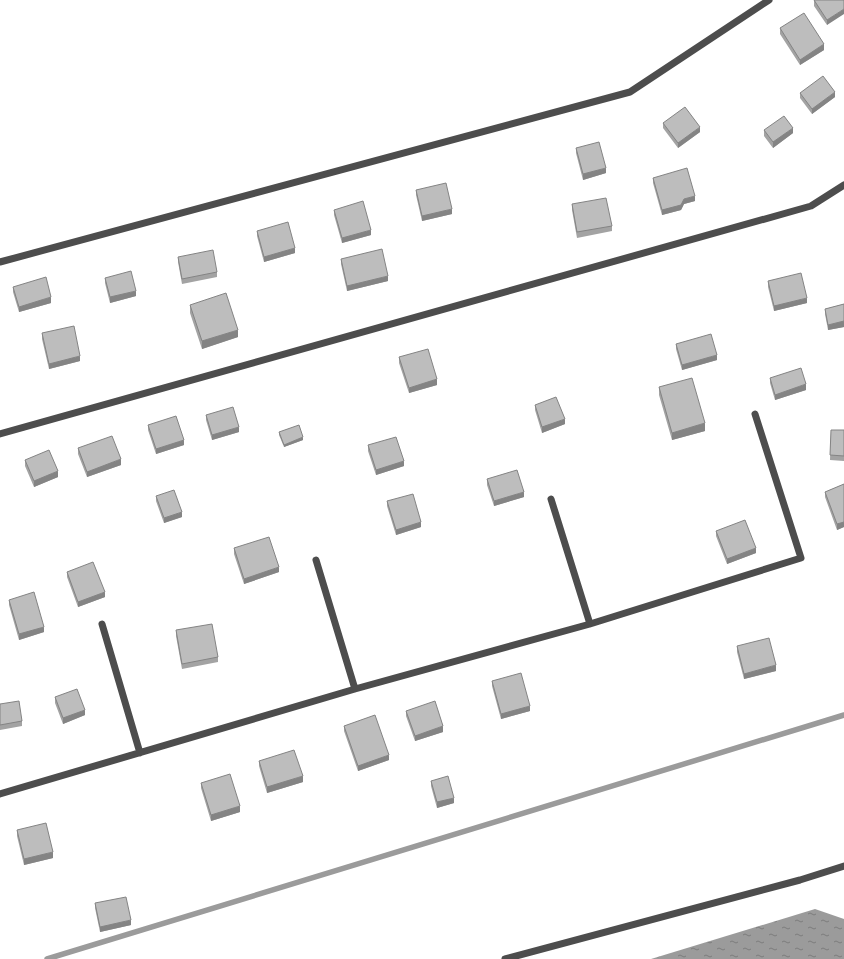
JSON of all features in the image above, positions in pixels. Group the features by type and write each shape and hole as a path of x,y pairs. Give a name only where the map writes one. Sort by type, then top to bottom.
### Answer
{"street":[{"path":"0,262 630,92 769,0"},
{"path":"0,434 811,206 844,185"},
{"path":"0,794 355,690 590,624 801,558 755,414"},
{"path":"551,499 590,624"},
{"path":"316,560 355,690"},
{"path":"102,624 140,753"},
{"path":"505,959 800,880 844,866"}],"water":[{"path":"815,909 844,919 844,959 651,959"}],"building":[{"path":"814,0 844,0 844,9 827,20"},
{"path":"804,13 824,44 800,60 780,28"},
{"path":"823,76 835,92 812,109 800,93"},
{"path":"685,107 700,127 678,143 663,123"},
{"path":"784,116 793,128 773,142 764,130"},
{"path":"599,142 606,168 583,174 576,148"},
{"path":"687,168 695,196 684,199 681,205 662,210 653,178"},
{"path":"446,183 452,209 422,216 416,190"},
{"path":"606,198 612,226 577,232 572,204"},
{"path":"363,201 371,230 342,238 334,210"},
{"path":"288,222 295,248 264,257 257,231"},
{"path":"382,249 388,276 347,286 341,259"},
{"path":"213,250 217,272 182,279 178,257"},
{"path":"131,271 136,291 110,297 105,278"},
{"path":"801,273 807,298 774,306 768,281"},
{"path":"46,277 51,297 19,307 13,287"},
{"path":"226,293 238,330 202,341 190,305"},
{"path":"844,304 844,321 828,325 825,309"},
{"path":"74,326 80,356 49,364 42,333"},
{"path":"711,334 717,355 682,365 676,344"},
{"path":"428,349 437,379 409,388 399,357"},
{"path":"801,368 806,384 775,395 770,378"},
{"path":"692,378 705,423 672,433 659,387"},
{"path":"556,397 565,419 542,427 535,405"},
{"path":"233,407 239,427 212,435 206,415"},
{"path":"176,416 184,440 156,449 148,425"},
{"path":"299,425 303,437 284,445 279,432"},
{"path":"831,430 844,430 844,456 830,455"},
{"path":"112,436 121,459 87,472 78,448"},
{"path":"396,437 404,461 376,470 368,445"},
{"path":"49,450 58,471 34,481 25,460"},
{"path":"517,470 524,492 494,501 487,479"},
{"path":"844,484 844,522 837,524 825,492"},
{"path":"174,490 182,512 164,518 156,496"},
{"path":"413,494 421,522 396,530 387,501"},
{"path":"745,520 756,548 727,559 716,531"},
{"path":"269,537 279,567 244,579 234,548"},
{"path":"93,562 105,592 78,602 67,572"},
{"path":"34,592 44,627 19,634 9,600"},
{"path":"212,624 218,657 182,664 176,630"},
{"path":"769,638 776,665 744,674 737,646"},
{"path":"521,673 530,706 501,714 492,681"},
{"path":"77,689 85,710 63,718 55,697"},
{"path":"19,701 22,721 0,725 0,704"},
{"path":"435,701 443,726 415,736 406,711"},
{"path":"375,715 389,755 358,766 344,726"},
{"path":"294,750 303,776 267,787 259,761"},
{"path":"230,774 240,806 211,815 201,783"},
{"path":"448,776 454,798 437,802 431,781"},
{"path":"46,823 53,852 24,859 17,830"},
{"path":"126,897 131,920 100,927 95,903"}],"waterway":[{"path":"47,959 844,715"}]}
